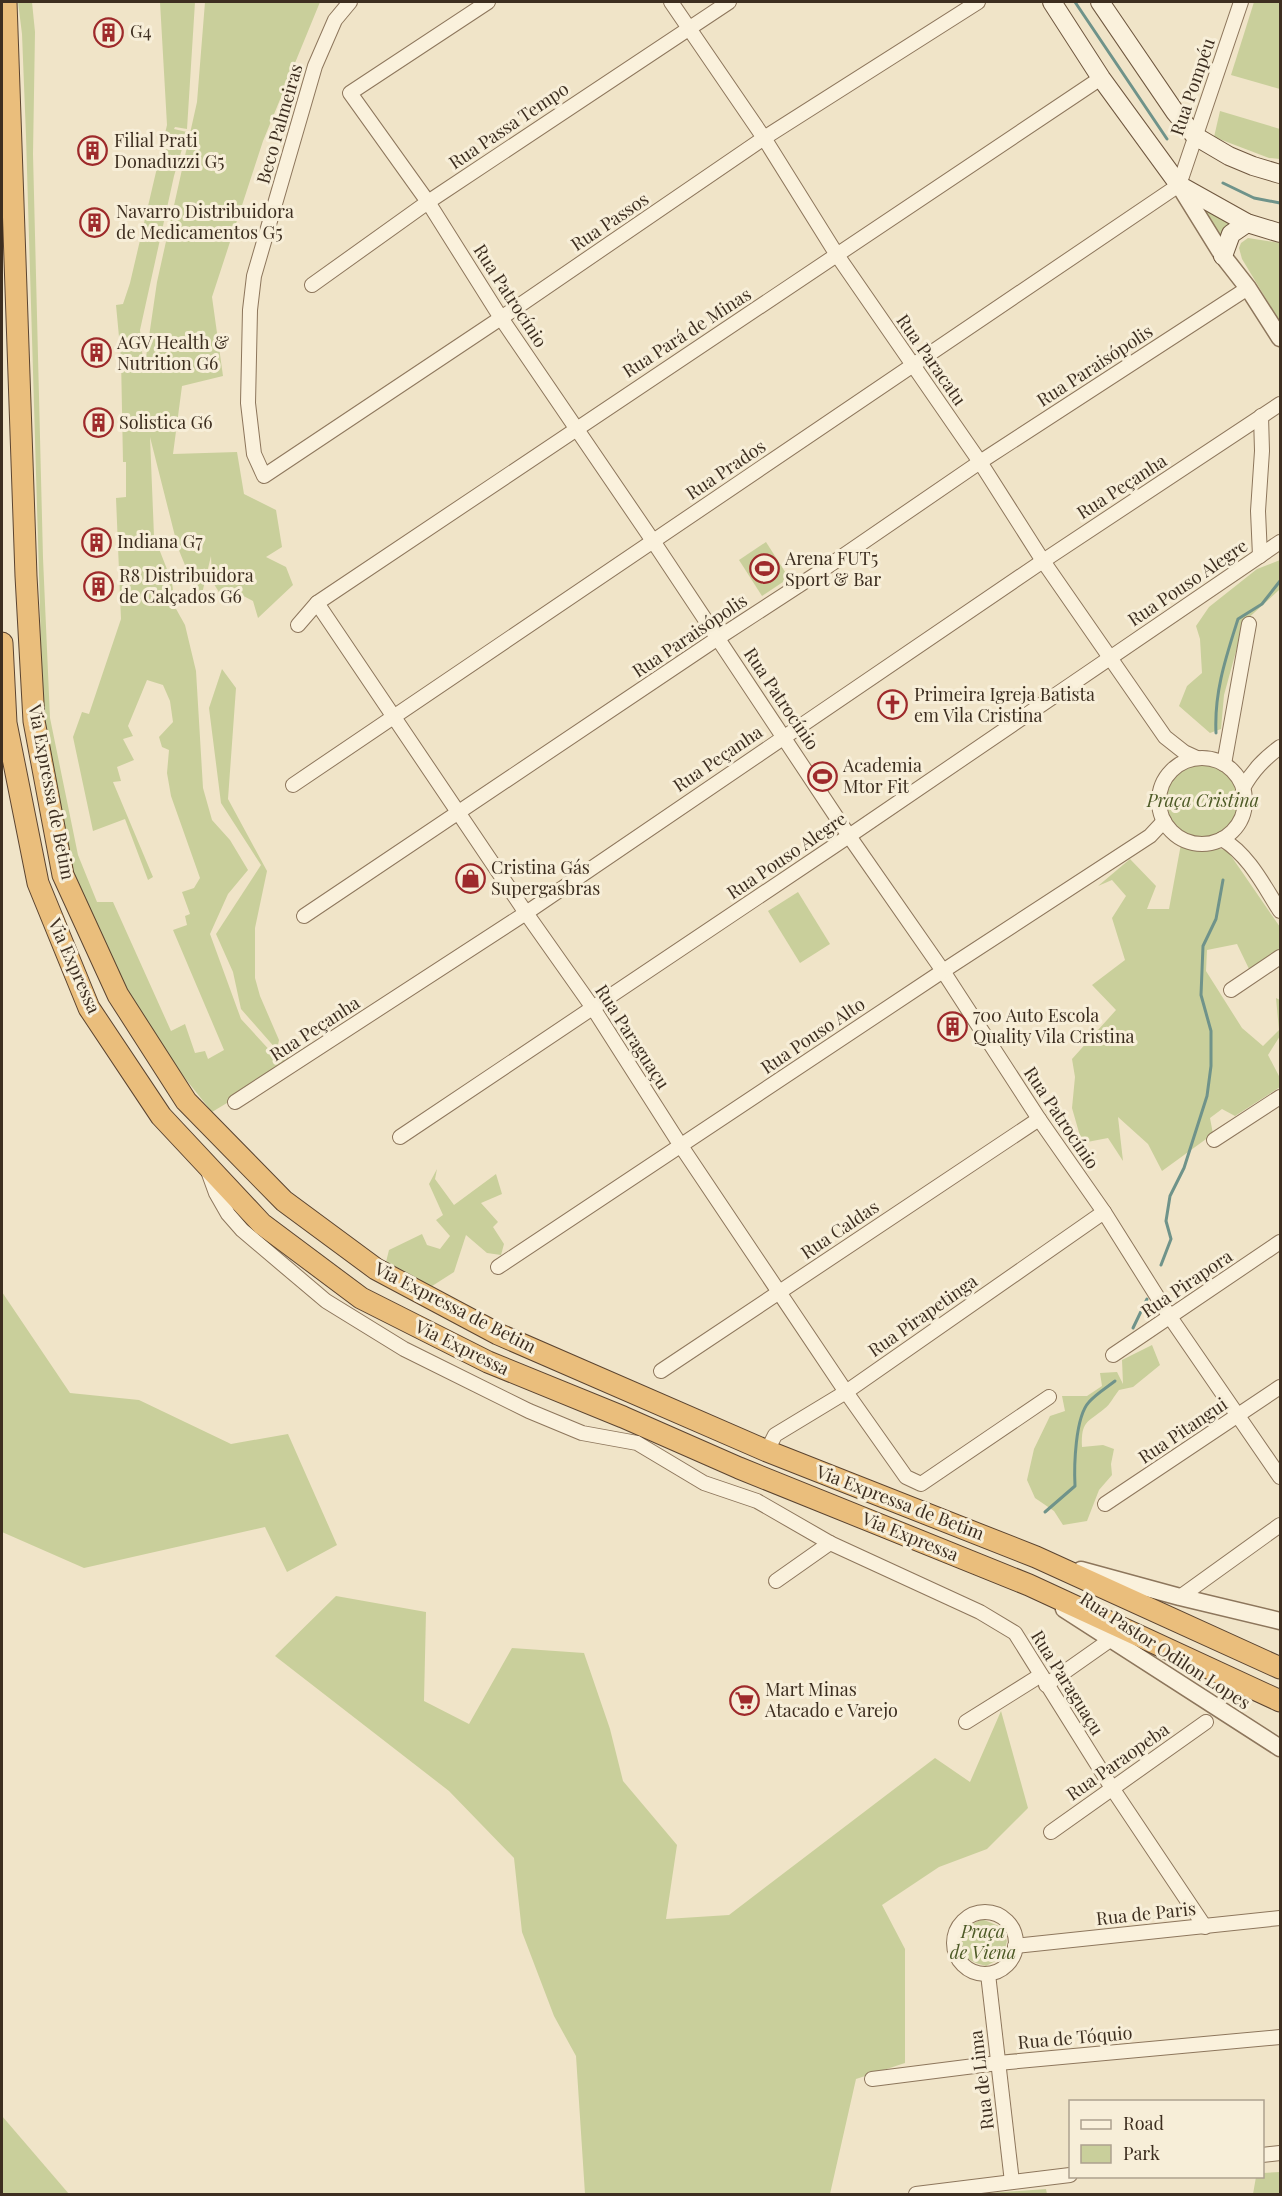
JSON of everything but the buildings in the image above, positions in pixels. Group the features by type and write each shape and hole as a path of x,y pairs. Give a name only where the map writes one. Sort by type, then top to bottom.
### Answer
{"highway":[{"name":"Via Expressa de Betim","path":"6,2 26,576 34,721 63,875 118,995 186,1101 284,1201 376,1269 498,1334 767,1451 1036,1557 1281,1668"},
{"name":"Via Expressa","path":"2,643 6,723 38,883 89,1008 161,1116 262,1224 361,1298 488,1362 739,1468 1029,1585 1281,1701"}],"main road":[{"path":"1052,2 1101,78 1179,185 1247,223 1281,233"},
{"path":"1100,2 1175,112 1195,136 1229,156 1281,174"},
{"path":"1222,256 1231,234 1247,223"}],"street":[{"name":"Beco Palmeiras","path":"264,476 254,454 248,403 250,310 254,276 315,66 335,20 350,2"},
{"name":"Rua Patrocínio","path":"488,2 350,93 428,202 501,318 653,541 849,836 943,971 1039,1119 1104,1212 1170,1317 1281,1477"},
{"name":"Rua Paracatu","path":"671,2 764,138 837,255 980,462 1043,561 1112,657 1165,737 1184,753 1197,758"},
{"name":"Rua Passa Tempo","path":"312,285 428,202 729,2"},
{"name":"Rua Passos","path":"264,476 501,318 764,138 978,2"},
{"name":"Rua Pompéu","path":"1179,185 1241,2"},
{"name":"Rua Pará de Minas","path":"298,625 317,603 1101,78"},
{"path":"1179,185 1222,256 1248,288 1281,338"},
{"name":"Rua Prados","path":"293,785 1179,185"},
{"name":"Rua Paraisópolis","path":"304,916 718,638 821,572 980,462 1248,288"},
{"name":"Rua Peçanha","path":"235,1102 526,913 1043,561 1281,404"},
{"path":"1260,556 1258,511 1262,451 1261,416"},
{"name":"Rua Pouso Alegre","path":"400,1137 849,836 1281,542"},
{"name":"Rua Paraguaçu","path":"317,603 526,913 593,1008 681,1146 846,1392 906,1477 921,1484 1049,1397"},
{"path":"1226,765 1249,624"},
{"name":"Rua Paracatu","path":"1165,737 1171,772"},
{"path":"1243,788 1251,773 1263,760 1281,747"},
{"path":"1197,758 1216,760 1226,765 1237,776 1243,788 1244,808 1236,828 1222,839 1210,843 1196,843 1183,839 1164,821 1159,801 1165,780 1182,762 1197,758"},
{"path":"1226,765 1243,766 1263,760"},
{"name":"Rua Pouso Alto","path":"498,1267 1150,836 1164,821"},
{"path":"1236,828 1246,860"},
{"name":"Rua Pouso Alto","path":"1150,836 1175,833"},
{"path":"1222,839 1235,847 1246,860 1281,912"},
{"path":"1231,990 1281,957"},
{"path":"1214,1140 1281,1097"},
{"name":"Rua Caldas","path":"661,1371 1039,1119"},
{"name":"Rua Paraguaçu","path":"206,1164 216,1193 228,1214 242,1230 326,1301 404,1349 530,1411 582,1432 637,1443 704,1483 764,1505 830,1543 980,1612 1015,1633 1112,1788 1205,1927"},
{"name":"Rua Pirapetinga","path":"767,1451 775,1435 846,1392 1104,1212"},
{"name":"Rua Pirapora","path":"1113,1355 1281,1242"},
{"name":"Rua Pitangui","path":"1105,1504 1281,1387"},
{"path":"582,1432 643,1426"},
{"path":"1180,1597 1281,1525"},
{"path":"776,1581 830,1543"},
{"path":"1036,1557 1180,1597 1281,1621"},
{"name":"Rua Pastor Odilon Lopes","path":"1029,1585 1110,1640 1281,1748"},
{"path":"966,1722 1110,1640"},
{"name":"Rua Paraopeba","path":"1051,1832 1206,1722"},
{"path":"985,1912 1004,1918 1015,1935 1016,1946 1007,1965 988,1974 969,1970 961,1963 953,1944 959,1925 975,1913 985,1912"},
{"name":"Rua de Paris","path":"1016,1946 1281,1918"},
{"name":"Rua de Lima","path":"988,1974 1012,2182"},
{"name":"Rua de Tóquio","path":"872,2079 998,2063 1281,2037"},
{"path":"1264,2155 1281,2153"},
{"path":"916,2194 1069,2175"}],"green space":[{"path":"18,2 32,2 35,32 33,154 43,558 50,718 78,855 97,902 113,902 171,1031 185,1024 195,1053 205,1051 208,1059 224,1050 173,930 187,925 185,916 190,914 182,892 194,888 200,878 171,796 167,773 169,750 162,747 159,737 173,722 170,701 163,685 147,680 128,726 133,736 123,739 134,760 117,767 121,781 113,782 153,877 148,880 125,819 93,831 73,737 82,712 89,714 121,619 116,498 126,497 126,462 123,462 121,358 116,305 123,304 130,283 167,125 160,2 195,2 187,129 175,127 174,129 187,132 174,176 140,330 144,371 157,282 197,102 205,2 320,2 263,141 212,297 223,376 182,386 173,454 237,452 244,494 276,510 282,547 266,557 286,567 293,585 258,618 253,601 232,590 222,597 212,581 211,556 200,602 178,548 150,437 154,536 172,582 175,607 185,625 196,671 203,788 212,820 230,840 248,870 228,894 210,934 241,1019 274,1055 284,1052 292,1064 212,1112 144,1027 94,923 67,855 43,709 26,136 22,34"},
{"path":"1254,2 1280,2 1280,89 1231,75"},
{"path":"1220,111 1280,129 1280,159 1269,158 1214,137"},
{"path":"1192,197 1235,224 1221,239"},
{"path":"1248,238 1280,243 1280,322 1242,259 1239,248 1241,243"},
{"name":"Arena FUT5 Sport & Bar","path":"766,542 789,578 762,596 739,560"},
{"path":"1280,560 1279,590 1244,622 1224,695 1221,729 1210,733 1179,706 1187,686 1202,673 1200,639 1196,626 1209,607 1257,569"},
{"path":"222,669 236,688 228,799 267,871 255,928 255,978 260,996 279,1040 277,1050 241,1009 233,972 216,934 261,865 221,803 209,708"},
{"name":"Praça Cristina","path":"1203,762 1218,765 1231,773 1239,786 1242,801 1239,816 1231,829 1218,837 1203,840 1188,837 1175,829 1167,816 1164,801 1167,786 1175,773 1188,765"},
{"path":"1181,844 1227,850 1280,927 1280,949 1250,971 1237,944 1207,950 1206,971 1242,1028 1263,1046 1279,1030 1276,998 1280,1000 1280,1036 1268,1055 1280,1078 1280,1087 1235,1116 1222,1109 1210,1118 1213,1134 1162,1171 1148,1144 1118,1117 1123,1161 1108,1138 1082,1143 1072,1108 1075,1077 1072,1059 1116,1010 1092,985 1125,960 1112,918 1126,896 1112,880 1098,886 1130,859 1156,886 1147,909 1169,909"},
{"path":"798,892 830,944 800,963 768,911"},
{"path":"437,1169 435,1179 454,1205 496,1174 502,1194 481,1203 498,1222 493,1227 504,1244 501,1255 487,1253 466,1235 454,1272 429,1288 413,1282 386,1262 389,1250 422,1234 427,1245 440,1249 450,1236 436,1220 443,1215 429,1184"},
{"path":"2,1292 70,1393 139,1400 231,1444 288,1434 337,1545 287,1572 265,1527 84,1568 2,1532"},
{"path":"1152,1345 1160,1365 1133,1387 1119,1390 1108,1405 1084,1427 1082,1447 1103,1445 1114,1449 1111,1464 1112,1475 1099,1490 1087,1521 1063,1525 1054,1511 1035,1498 1027,1480 1034,1449 1050,1416 1065,1411 1062,1396 1087,1396 1102,1386 1100,1373 1117,1372 1123,1384 1122,1360"},
{"path":"336,1596 426,1612 424,1701 469,1724 512,1648 584,1653 610,1729 623,1781 677,1845 666,1919 729,1915 935,1758 970,1782 1001,1711 1028,1808 987,1849 939,1867 882,1905 905,1949 905,2063 856,2079 830,2194 585,2194 576,2056 554,2016 522,1932 514,1858 449,1791 275,1656"},
{"name":"Praça de Viena","path":"982,1919 1001,1927 1007,1941 1003,1957 986,1966 967,1958 961,1944 963,1929"},
{"path":"2,2116 69,2194 2,2194"},
{"path":"1280,2172 1280,2194 1253,2194 1256,2178 1264,2178 1264,2173"},
{"path":"1046,2189 1047,2194 976,2194"}],"waterway":[{"path":"1075,2 1167,139"},
{"path":"1223,183 1254,198 1280,203"},
{"path":"1216,733 1219,689 1238,619 1262,604 1280,581"},
{"path":"1161,1265 1171,1239 1166,1221 1170,1196 1184,1168 1207,1096 1211,1066 1211,1031 1201,995 1203,946 1216,919 1223,880"},
{"path":"1133,1328 1147,1299"},
{"path":"1045,1512 1075,1486 1076,1442 1084,1409 1095,1396 1115,1381"}],"place":[{"name":"G4","path":"109,32"},
{"name":"Filial Prati Donaduzzi G5","path":"93,151"},
{"name":"Navarro Distribuidora de Medicamentos G5","path":"95,222"},
{"name":"AGV Health & Nutrition G6","path":"96,353"},
{"name":"Solistica G6","path":"98,423"},
{"name":"Indiana G7","path":"96,542"},
{"name":"Arena FUT5 Sport & Bar","path":"764,569"},
{"name":"R8 Distribuidora de Calçados G6","path":"98,586"},
{"name":"Primeira Igreja Batista em Vila Cristina","path":"893,705"},
{"name":"Academia Mtor Fit","path":"822,776"},
{"name":"Cristina Gás Supergasbras","path":"470,878"},
{"name":"700 Auto Escola Quality Vila Cristina","path":"952,1026"},
{"name":"Mart Minas Atacado e Varejo","path":"744,1700"}]}
